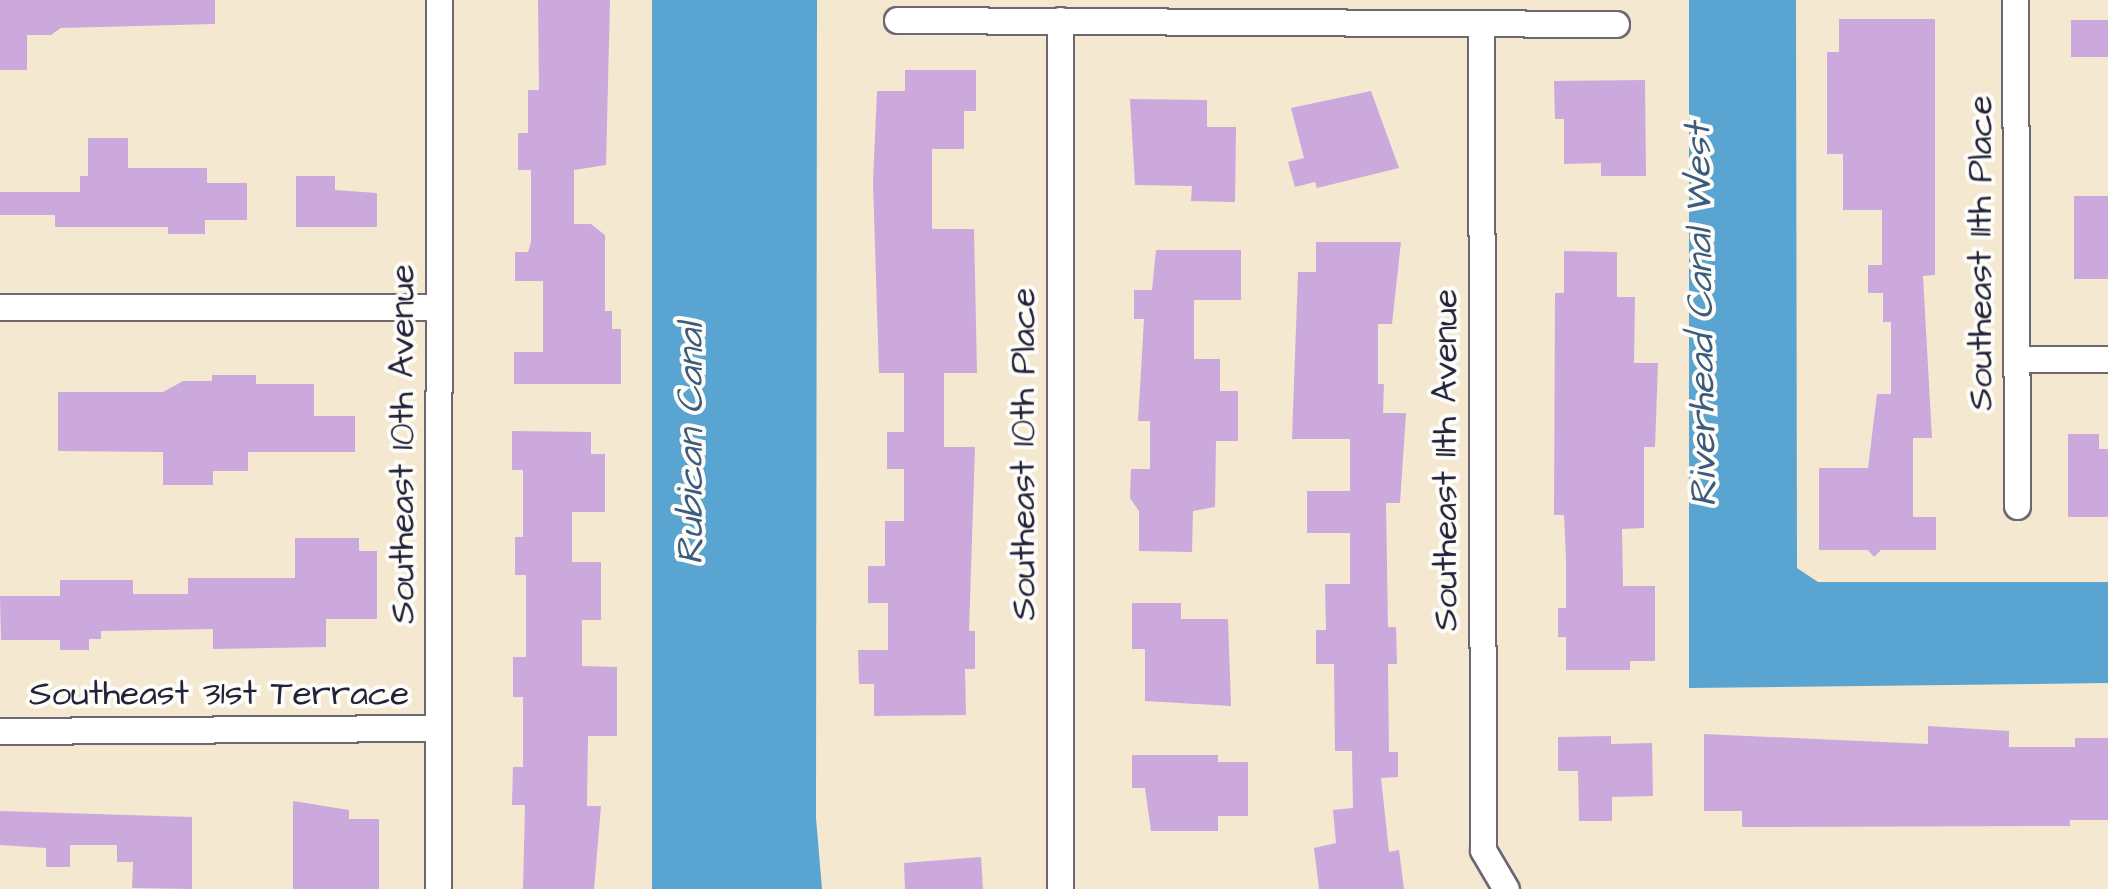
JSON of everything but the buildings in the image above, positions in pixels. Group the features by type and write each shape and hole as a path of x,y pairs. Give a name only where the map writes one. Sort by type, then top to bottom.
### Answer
{"street":[{"name":"Southeast 10th Avenue","path":"438,889 439,0"},
{"name":"Southeast 11th Place","path":"2015,0 2016,506"},
{"path":"897,20 1616,24"},
{"name":"Southeast 10th Place","path":"1060,20 1060,889"},
{"name":"Southeast 11th Avenue","path":"1480,26 1483,850 1506,889"},
{"path":"0,307 438,306"},
{"path":"2016,359 2108,359"},
{"name":"Southeast 31st Terrace","path":"0,731 438,728"}],"water":[{"name":"Rubican Canal","path":"652,0 817,0 816,818 822,889 652,889"},
{"name":"Riverhead Canal West","path":"1689,0 1796,0 1797,568 1818,582 2108,582 2108,683 1689,688"}]}
